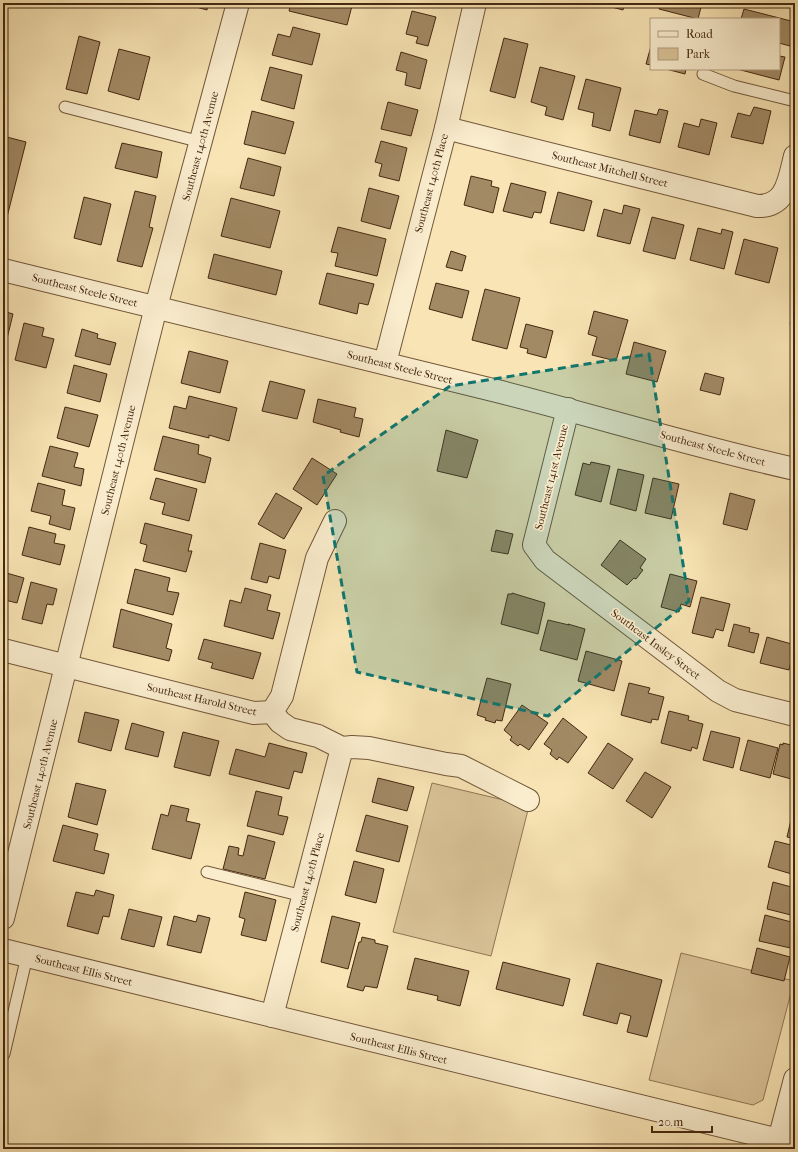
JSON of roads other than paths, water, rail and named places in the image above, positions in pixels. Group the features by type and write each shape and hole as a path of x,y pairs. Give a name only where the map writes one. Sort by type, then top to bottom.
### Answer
{"street":[{"name":"Southeast 140th Avenue","path":"3,918 156,307 238,3"},
{"name":"Southeast 140th Place","path":"385,363 446,128 475,3"},
{"name":"Southeast Mitchell Street","path":"446,128 757,206 768,205 778,201 785,191 795,156"},
{"name":"Southeast Steele Street","path":"3,270 385,363 568,409 795,469"},
{"name":"Southeast 141st Avenue","path":"534,545 568,409"},
{"path":"272,712 282,696 317,558 336,521"},
{"name":"Southeast Insley Street","path":"534,545 545,560 718,691 735,700 795,715"},
{"name":"Southeast Harold Street","path":"3,650 254,713 272,712 280,722 290,729 318,736 342,748 369,748 461,766 528,800"},
{"name":"Southeast 140th Place","path":"272,1016 342,748"},
{"name":"Southeast Ellis Street","path":"3,950 787,1142"},
{"path":"787,1142 795,1079"}],"lane":[{"path":"703,74 744,90 795,101"},
{"path":"65,107 201,142"},
{"path":"207,872 304,896"},
{"path":"4,1054 27,956"}]}
